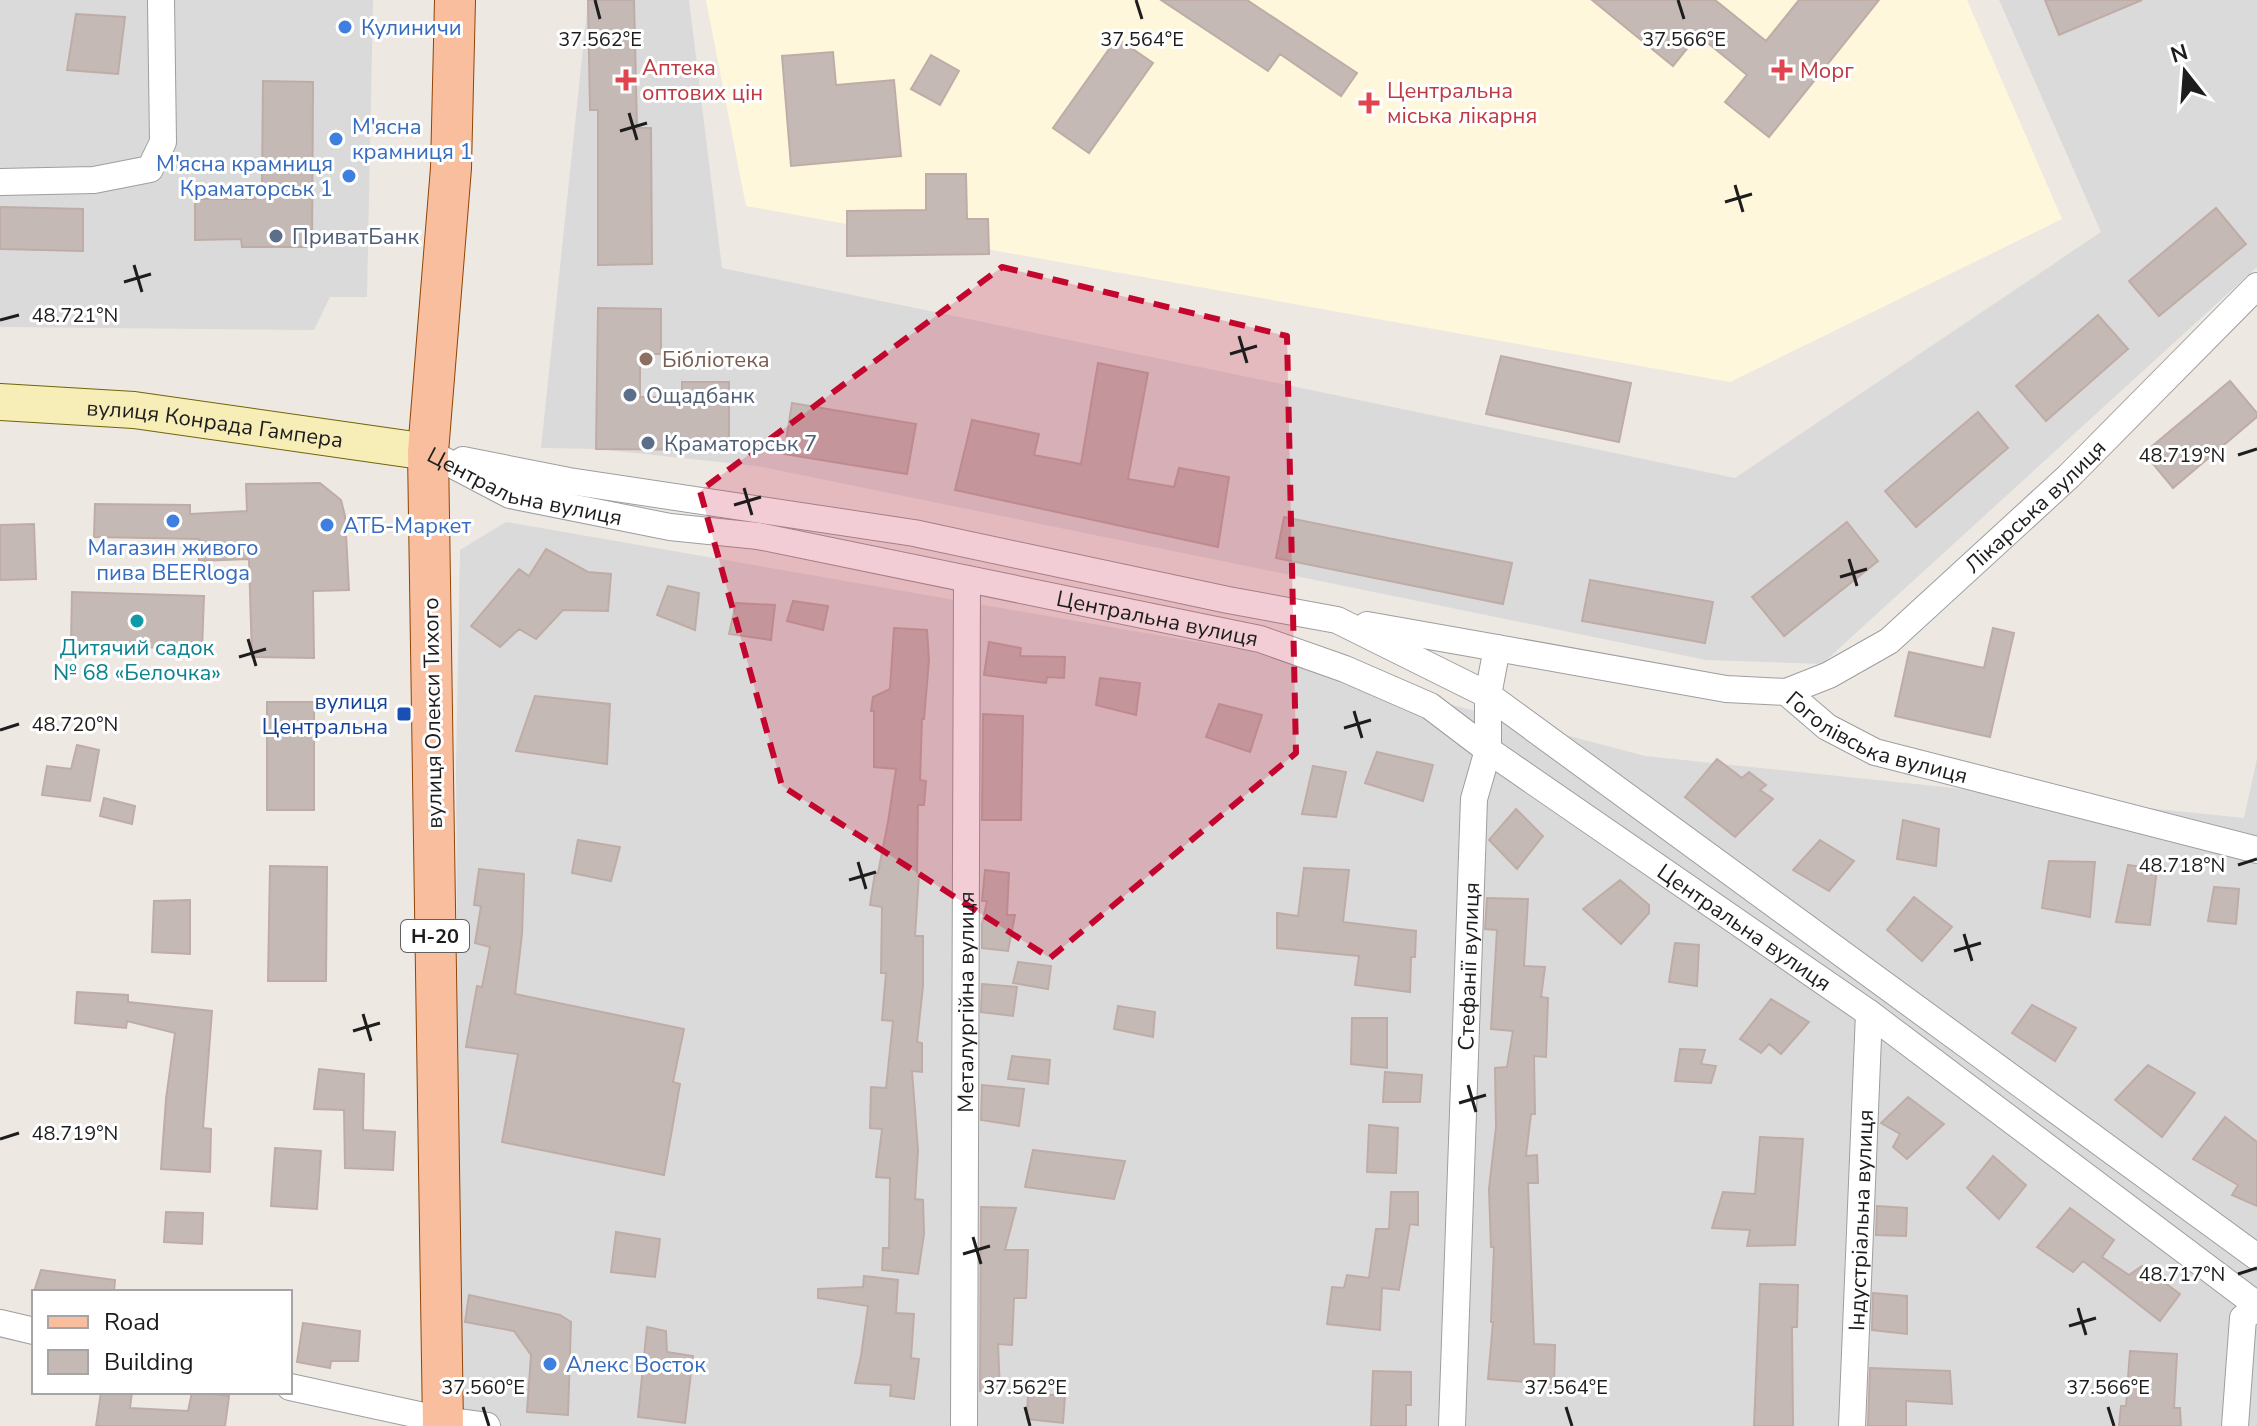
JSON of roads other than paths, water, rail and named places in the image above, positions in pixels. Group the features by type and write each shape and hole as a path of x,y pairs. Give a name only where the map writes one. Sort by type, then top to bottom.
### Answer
{"main road":[{"name":"вулиця Олекси Тихого","path":"442,1423 428,452 451,168 455,0"},
{"name":"вулиця Конрада Гампера","path":"0,402 134,410 428,452"}],"street":[{"path":"0,182 94,180 150,169 163,142 161,0"},
{"name":"Лікарська вулиця","path":"1786,692 1829,675 1889,641 2069,476 2257,286"},
{"name":"Центральна вулиця","path":"428,452 510,495 670,527 758,536 1260,639 1345,669 1430,706 1488,750 1869,1013 2257,1306"},
{"name":"Центральна вулиця","path":"428,452 508,471 914,533 1337,620 1488,695 2257,1257"},
{"name":"Металургійна вулиця","path":"964,1426 967,579"},
{"name":"Гоголівська вулиця","path":"1337,620 1726,689 1786,692 1827,727 1875,752 2257,850"},
{"path":"1488,695 1497,648"},
{"name":"Стефанії вулиця","path":"1452,1426 1474,799 1488,750 1488,695"},
{"name":"Індустріальна вулиця","path":"1852,1426 1869,1013"},
{"path":"2235,1426 2243,1318 2257,1306"},
{"path":"0,1323 32,1331"},
{"path":"292,1387 442,1423 487,1426"}],"place":[{"name":"Кулиничи","path":"345,27"},
{"name":"Морг","path":"1782,70"},
{"name":"Аптека оптових цін","path":"626,80"},
{"name":"Центральна міська лікарня","path":"1369,103"},
{"name":"М'ясна крамниця 1","path":"336,139"},
{"name":"М'ясна крамниця Краматорськ 1","path":"349,176"},
{"name":"ПриватБанк","path":"276,236"},
{"name":"Бібліотека","path":"646,359"},
{"name":"Ощадбанк","path":"630,395"},
{"name":"Краматорськ 7","path":"648,443"},
{"name":"Магазин живого пива BEERloga","path":"173,521"},
{"name":"АТБ-Маркет","path":"327,525"},
{"name":"Дитячий садок № 68 «Белочка»","path":"137,621"},
{"name":"вулиця Центральна","path":"404,714"},
{"name":"Алекс Восток","path":"550,1364"}]}
